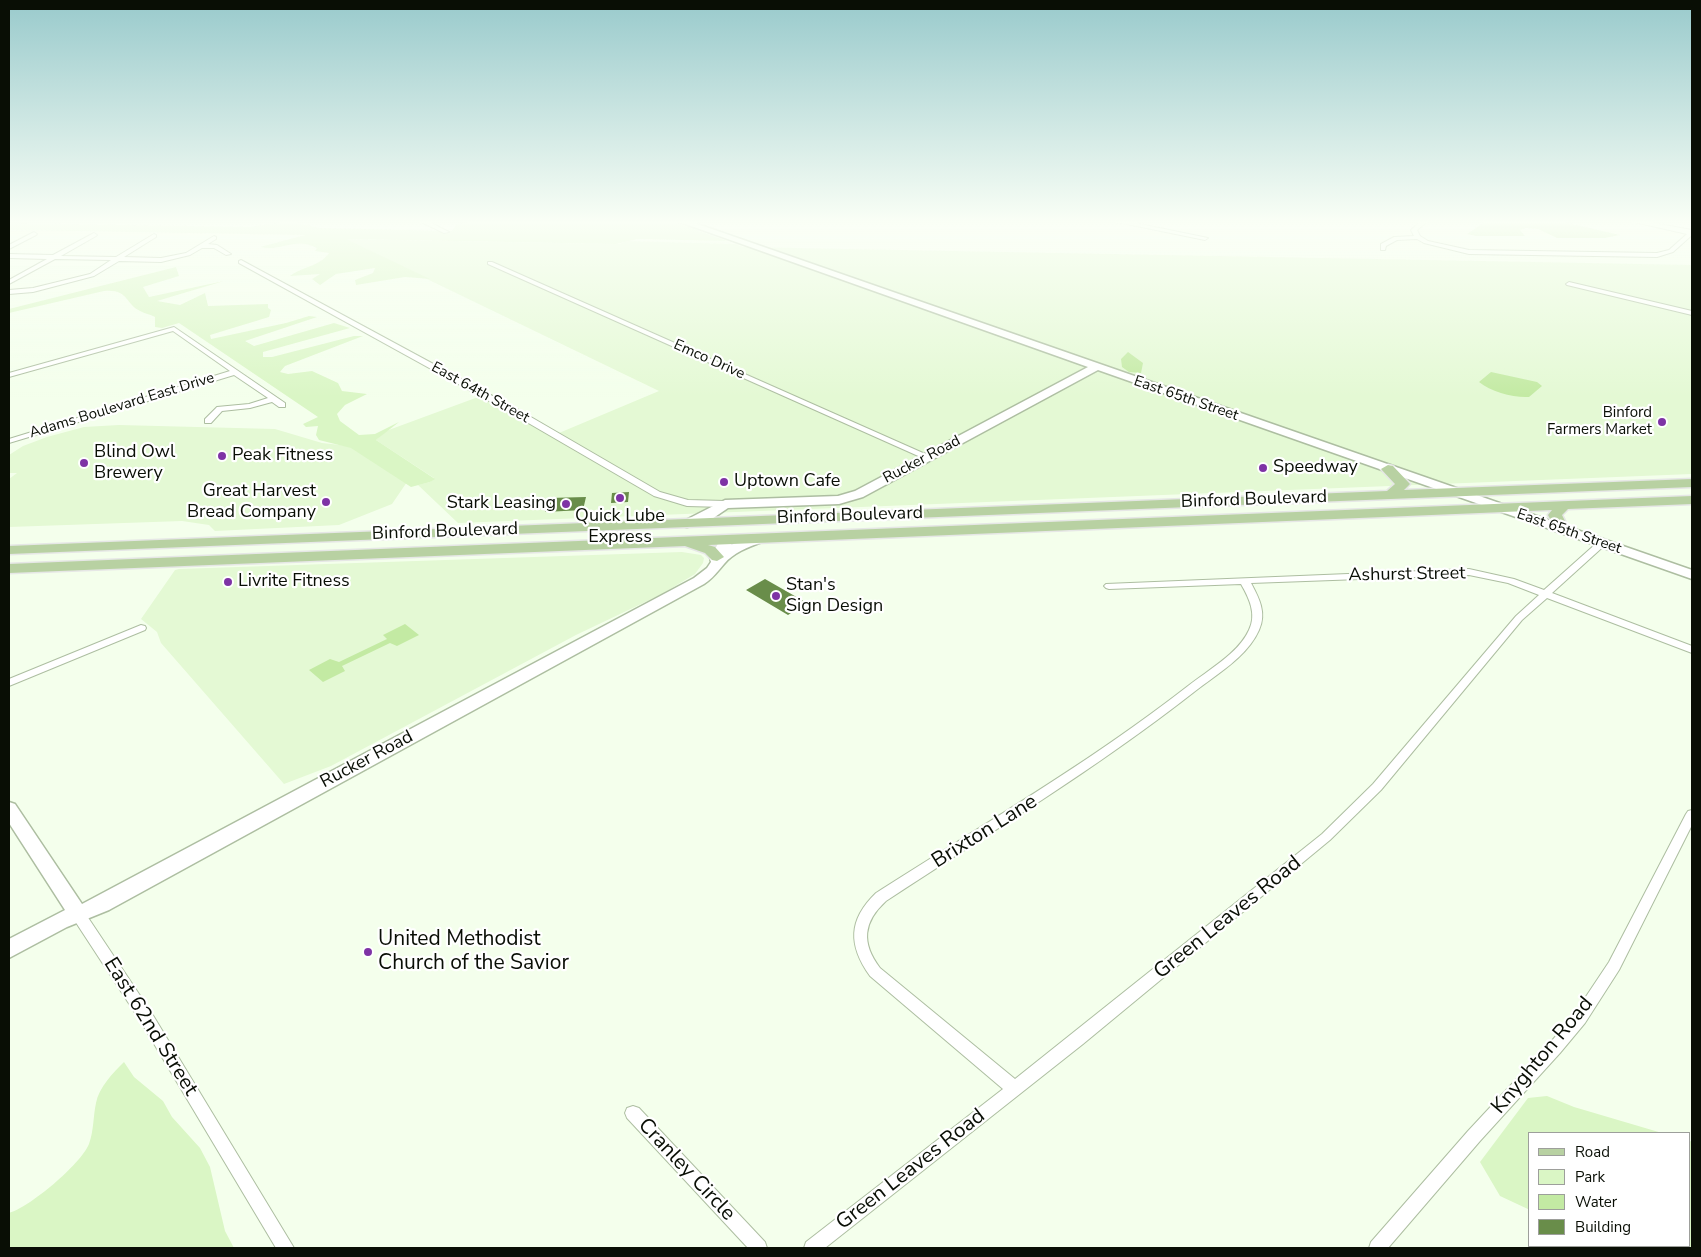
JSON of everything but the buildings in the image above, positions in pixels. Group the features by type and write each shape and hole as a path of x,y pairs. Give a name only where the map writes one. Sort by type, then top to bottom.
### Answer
{"main road":[{"path":"1388,469 1403,484 1391,495"},
{"name":"Binford Boulevard","path":"9,550 1692,483"},
{"name":"Binford Boulevard","path":"9,569 1692,500"},
{"path":"1562,529 1554,515 1564,505"},
{"path":"727,540 748,526 773,520"},
{"path":"680,542 710,535 731,521"},
{"path":"680,542 705,548 717,559"}],"street":[{"path":"9,293 33,290 75,280"},
{"name":"East 64th Street","path":"273,280 512,410 657,494 687,503 729,504"},
{"name":"Emco Drive","path":"528,280 928,457"},
{"name":"East 65th Street","path":"848,280 1692,575"},
{"path":"1569,284 1692,313"},
{"path":"9,375 174,329 282,405"},
{"name":"Rucker Road","path":"729,504 848,498 1096,367"},
{"name":"Adams Boulevard East Drive","path":"9,441 235,372"},
{"path":"208,421 220,409 245,406 273,399"},
{"path":"687,523 704,518 729,504 731,521"},
{"name":"Rucker Road","path":"717,559 735,548 757,539"},
{"name":"Rucker Road","path":"9,949 60,921 102,904 681,592 710,574 727,540"},
{"name":"Green Leaves Road","path":"812,1248 1015,1089 1337,828 1388,774 1493,646 1545,593 1602,544"},
{"name":"Ashurst Street","path":"1109,586 1459,571 1495,576 1545,593 1692,650"},
{"name":"Brixton Lane","path":"1015,1089 875,972 862,950 860,938 862,921 868,910 881,897 1077,773 1158,716 1239,650 1254,632 1257,623 1255,603 1244,580"},
{"path":"9,683 141,628"},
{"name":"East 62nd Street","path":"9,809 146,1018 286,1248"},
{"name":"Knyghton Road","path":"1377,1248 1580,1018 1614,966 1692,814"},
{"name":"Cranley Circle","path":"633,1113 760,1248"}],"shaded area":[{"path":"428,280 1692,280 1692,474 458,523 418,485 430,482 434,478 376,440 386,431 489,393 559,433 659,391"},
{"path":"119,425 275,429 322,443 358,447 407,482 392,504 339,525 215,531 209,525 182,521 9,527 9,479 17,473 9,473 9,455 23,446 47,437 84,427"},
{"path":"682,552 701,555 704,558 703,563 695,574 662,594 576,635 331,766 284,784 161,643 157,632 141,619 175,570 179,569"}],"green space":[{"path":"126,280 167,280 143,287 149,297 224,281 157,301 180,305 205,293 208,306 268,304 268,308 271,310 269,317 210,335 211,339 286,323 309,316 317,317 245,341 254,346 334,323 350,328 263,352 263,357 272,357 354,336 363,336 285,366 280,372 288,374 312,371 338,383 342,391 367,394 345,405 337,414 340,421 359,435 375,434 399,422 376,440 435,479 411,487 351,448 319,440 316,435 318,426 306,427 303,424 318,417 179,323 162,328 155,327 155,317 135,308 118,292 104,291 9,313 9,309"},
{"path":"313,280 328,280 320,285"},
{"path":"356,280 389,280 356,285"},
{"path":"124,1062 134,1077 163,1101 172,1117 200,1148 210,1167 225,1231 234,1248 9,1248 9,1213 29,1203 54,1184 84,1153 91,1139 96,1103 100,1091"},
{"path":"1547,1096 1574,1107 1659,1132 1528,1132 1528,1209 1500,1196 1480,1162 1528,1098"},
{"path":"1692,1142 1692,1248 1610,1247 1691,1247"}],"water":[{"path":"1128,352 1143,363 1141,373 1129,372 1122,367 1121,359"},
{"path":"1491,372 1537,382 1542,386 1529,397 1503,394 1479,382"},
{"path":"405,624 419,635 397,646 390,643 342,666 345,671 323,682 309,670 330,659 339,662 387,639 383,635"}],"place":[{"name":"Binford Farmers Market","path":"1662,422"},
{"name":"Peak Fitness","path":"222,456"},
{"name":"Blind Owl Brewery","path":"84,463"},
{"name":"Speedway","path":"1263,468"},
{"name":"Uptown Cafe","path":"724,482"},
{"name":"Quick Lube Express","path":"620,498"},
{"name":"Great Harvest Bread Company","path":"326,502"},
{"name":"Stark Leasing","path":"566,504"},
{"name":"Livrite Fitness","path":"228,582"},
{"name":"Stan's Sign Design","path":"776,596"},
{"name":"United Methodist Church of the Savior","path":"368,952"}]}
